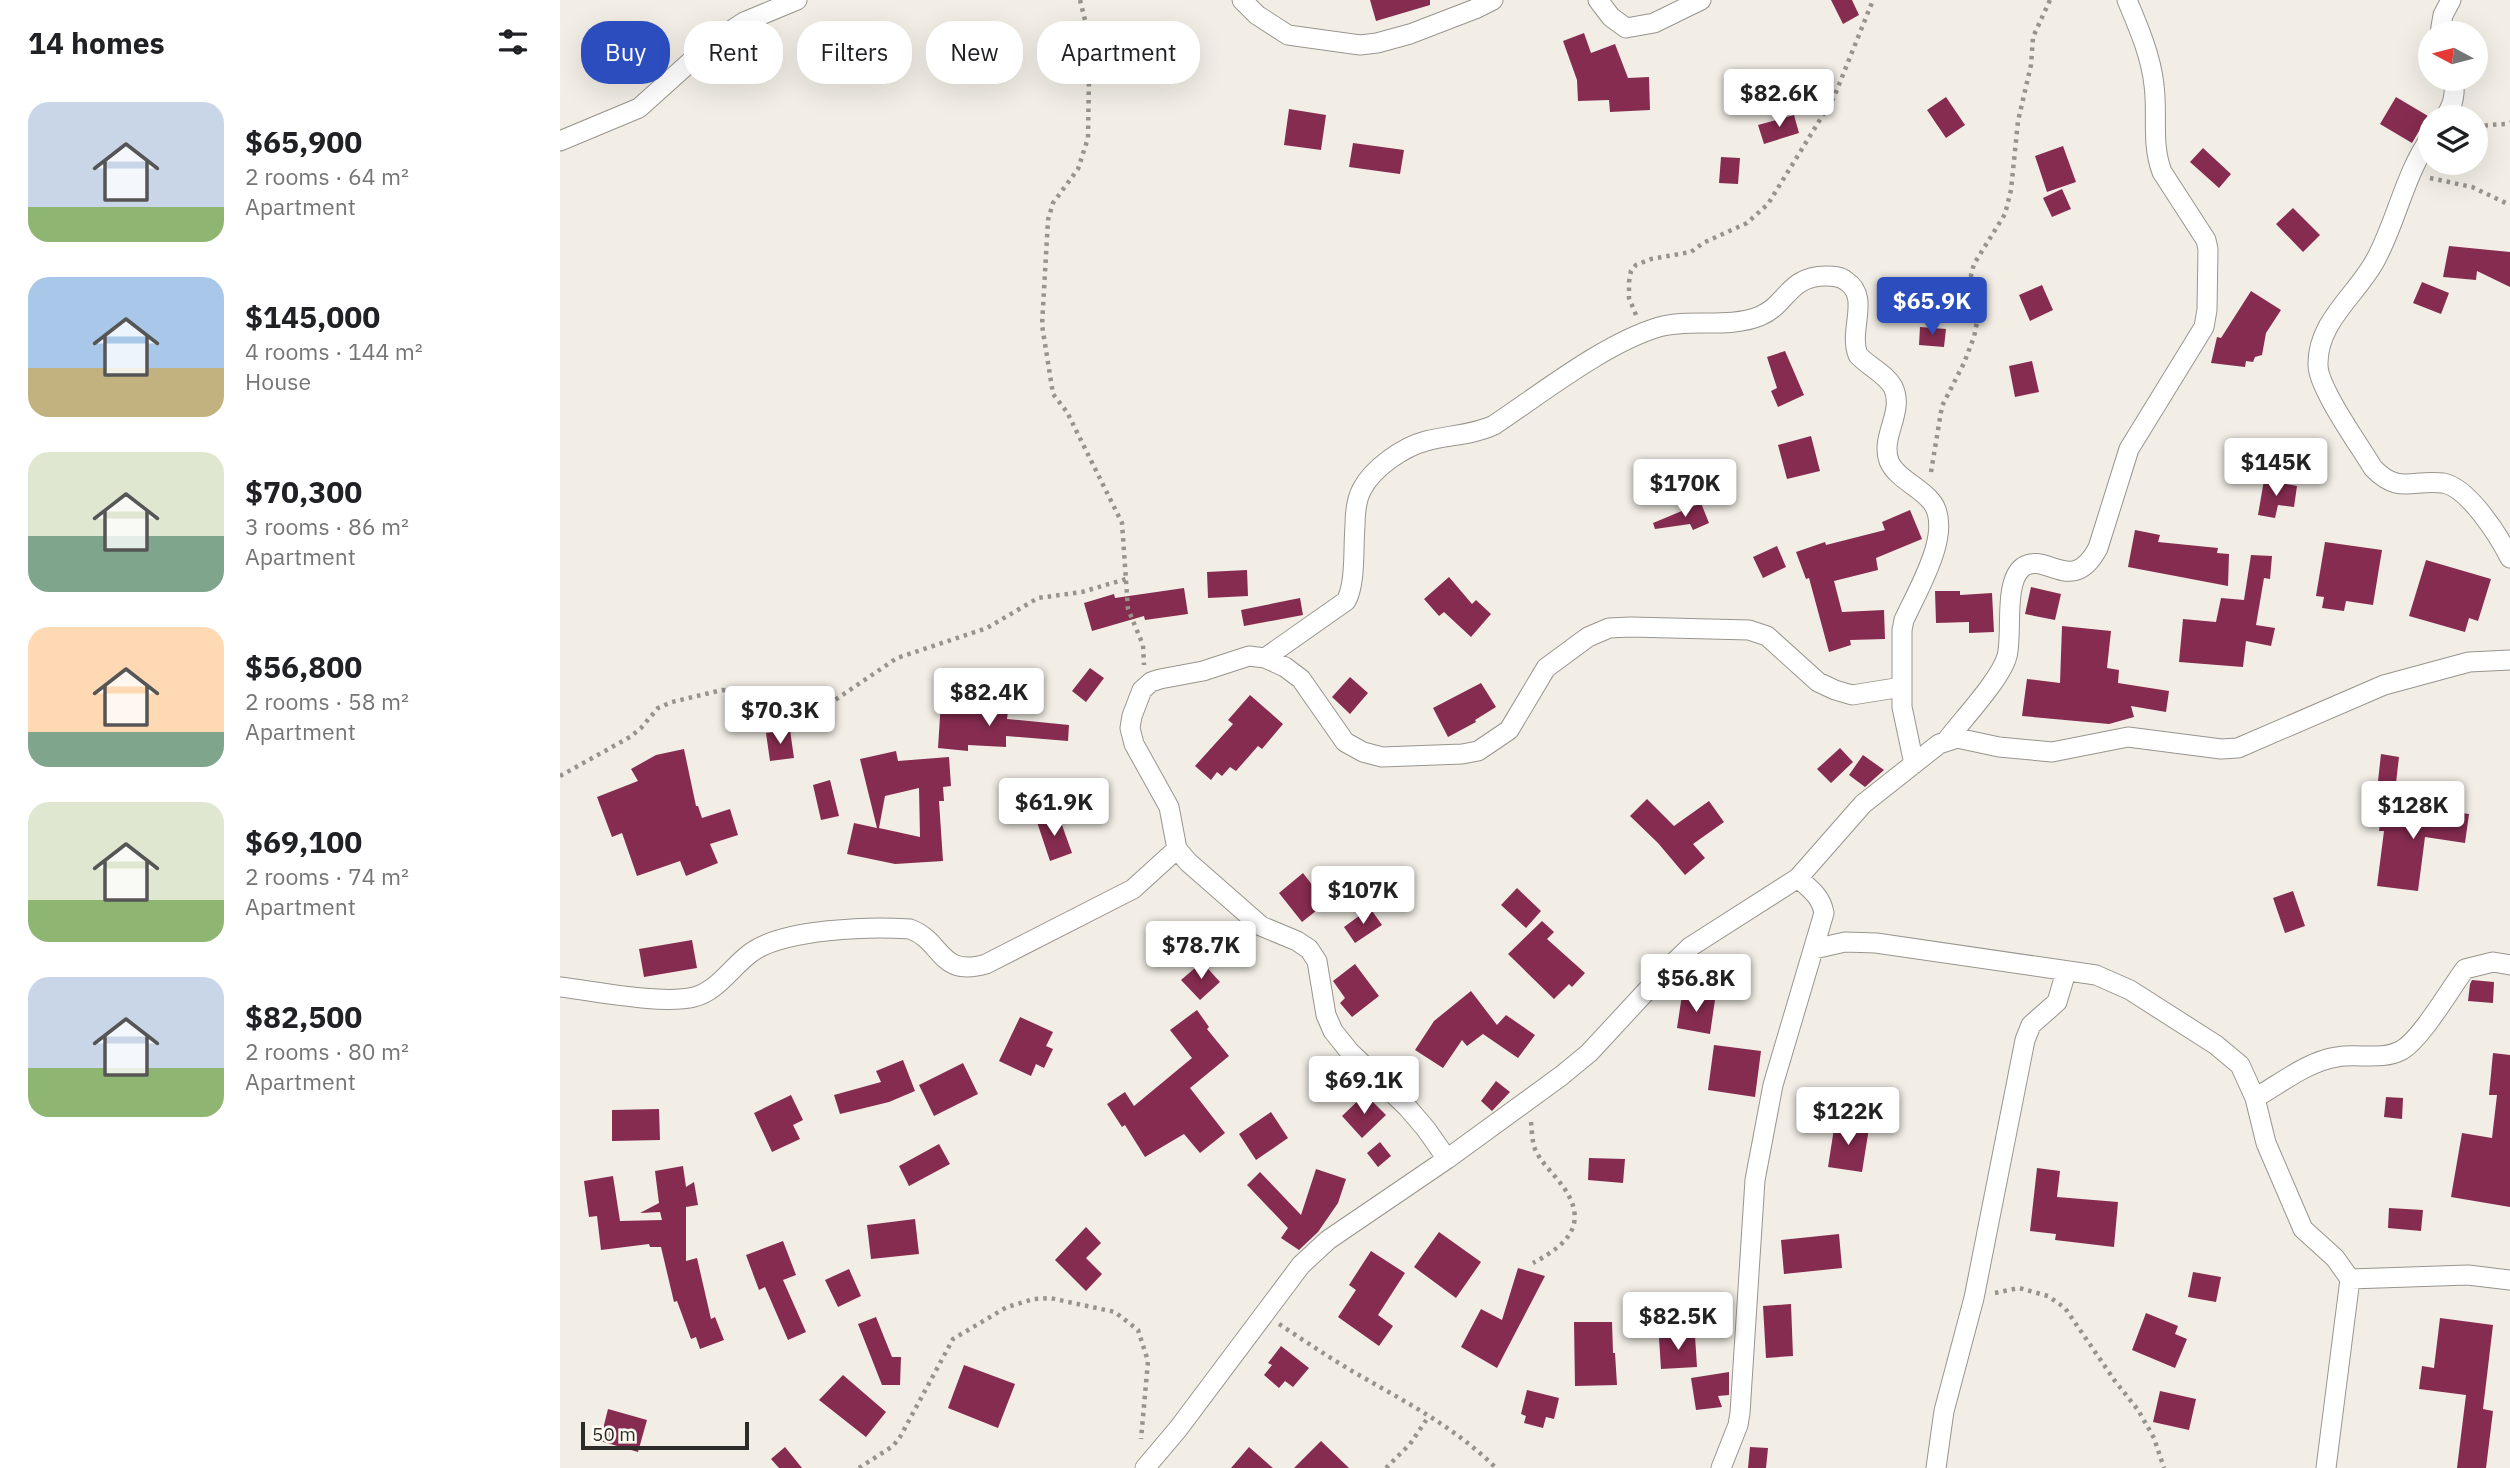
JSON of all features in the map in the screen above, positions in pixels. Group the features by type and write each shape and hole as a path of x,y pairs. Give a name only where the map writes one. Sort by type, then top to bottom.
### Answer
{"street":[{"path":"560,141 639,108 709,45 744,22 797,0"},
{"path":"1242,0 1257,15 1288,35 1360,45 1409,34 1493,0"},
{"path":"1598,0 1611,17 1626,27 1654,23 1701,0"},
{"path":"1145,1468 1301,1265 1328,1240 1447,1159 1589,1053 1690,947 1798,878 1863,804 1947,740 2000,672 2007,656 2012,592 2023,567 2033,563 2070,571 2081,569 2091,561 2098,548 2129,449 2204,327 2207,296 2206,240 2162,172 2158,161 2155,147 2154,80 2139,28 2127,0"},
{"path":"2442,21 2451,0"},
{"path":"2418,163 2376,260 2322,338 2317,366 2324,388 2373,468 2383,478 2397,485 2442,483 2456,488 2499,537 2510,558"},
{"path":"1265,658 1338,609 1349,596 1355,511 1361,490 1370,476 1400,453 1426,441 1481,431 1494,425 1574,371 1643,332 1662,326 1738,321 1762,315 1797,283 1820,276 1835,276 1849,282 1857,296 1860,307 1853,335 1858,355 1882,374 1896,397 1887,446 1890,463 1932,501 1938,513 1939,537 1904,620 1901,642 1903,716 1914,764"},
{"path":"1447,1159 1408,1108 1349,1052 1333,1031 1326,1015 1317,961 1309,949 1261,926 1188,862 1177,849 1169,807 1134,744 1130,728 1142,690 1151,682 1160,679 1203,671 1249,656 1265,658 1286,667 1301,679 1345,742 1363,752 1382,757 1478,751 1508,730 1546,668 1588,637 1609,628 1630,626 1749,631 1767,636 1818,682 1835,690 1852,695 1902,687"},
{"path":"1947,740 1956,738 1999,747 2053,752 2129,737 2221,750 2238,748 2255,743 2384,685 2469,662 2510,660"},
{"path":"560,987 668,999 694,998 709,990 754,950 787,937 852,929 910,929 918,932 944,959 958,967 974,968 1133,889 1177,849"},
{"path":"1720,1468 1738,1425 1740,1413 1753,1208 1773,1085 1824,912 1817,894 1798,878"},
{"path":"1814,948 1845,942 1876,943 2096,975 2113,981 2216,1045 2240,1065 2255,1098 2266,1143 2303,1229 2335,1258 2350,1279 2326,1468"},
{"path":"2255,1098 2318,1062 2337,1056 2390,1055 2404,1049 2417,1037 2465,969 2493,962 2510,965"},
{"path":"1936,1468 1944,1411 1974,1297 2025,1040 2031,1024 2057,1002 2066,972"},
{"path":"2350,1279 2468,1275 2510,1280"}],"path":[{"path":"1080,0 1085,20 1081,48 1089,76 1088,138 1078,169 1053,203 1048,220 1042,325 1052,394 1067,412 1122,523 1128,609 1144,651 1142,690"},
{"path":"1643,332 1629,298 1631,271 1636,265 1651,259 1691,252 1758,215 1768,204 1834,97 1873,0"},
{"path":"1932,501 1930,467 1942,406 1964,363 1978,317 1971,275 1974,264 2005,214 2011,190 2018,121 2031,65 2033,37 2049,0"},
{"path":"2488,125 2510,122"},
{"path":"2412,175 2472,187 2510,205"},
{"path":"560,776 630,737 659,708 672,702 722,690 735,691 804,710 829,704 897,658 987,628 1038,598 1082,592 1126,579"},
{"path":"1533,1263 1554,1252 1566,1241 1577,1221 1573,1201 1535,1149 1531,1117 1536,1094"},
{"path":"1974,1297 2019,1288 2048,1296 2065,1308 2138,1410 2154,1438 2164,1468"},
{"path":"859,1468 894,1446 953,1339 1007,1307 1034,1299 1050,1298 1115,1312 1139,1331 1148,1361 1141,1441"},
{"path":"1265,1314 1317,1349 1429,1416 1460,1437 1496,1468"},
{"path":"1387,1468 1410,1444 1429,1416"}],"building":[{"path":"1370,0 1430,0 1430,5 1376,21"},
{"path":"1831,0 1852,0 1859,15 1843,24"},
{"path":"1584,33 1591,53 1615,44 1628,78 1649,77 1650,110 1610,112 1609,100 1578,101 1577,80 1563,41"},
{"path":"1946,97 1965,125 1946,138 1927,110"},
{"path":"2396,97 2418,110 2418,133 2412,143 2380,124"},
{"path":"1289,109 1326,115 1321,150 1284,145"},
{"path":"1794,115 1799,133 1764,144 1758,125"},
{"path":"1353,143 1404,150 1400,174 1349,167"},
{"path":"2063,146 2076,182 2047,192 2035,156"},
{"path":"2203,148 2231,174 2219,188 2190,162"},
{"path":"1721,157 1740,158 1738,184 1719,183"},
{"path":"2062,189 2071,209 2052,217 2043,198"},
{"path":"2293,208 2320,235 2303,252 2276,224"},
{"path":"2449,246 2510,252 2510,287 2477,271 2476,280 2443,277"},
{"path":"2422,282 2449,293 2441,314 2413,303"},
{"path":"2042,285 2053,310 2030,321 2019,295"},
{"path":"2251,291 2281,310 2266,333 2262,355 2255,357 2253,362 2246,361 2245,367 2211,363 2217,337 2221,338"},
{"path":"1920,327 1946,329 1944,347 1919,345"},
{"path":"1785,351 1804,395 1778,407 1771,391 1777,388 1767,357"},
{"path":"2032,361 2039,392 2015,397 2009,366"},
{"path":"1811,436 1820,471 1787,479 1778,445"},
{"path":"2264,480 2297,486 2294,507 2278,505 2275,518 2258,515"},
{"path":"1701,503 1709,523 1693,530 1690,524 1655,529 1653,523"},
{"path":"1910,510 1922,539 1876,558 1878,570 1834,581 1842,612 1884,610 1885,639 1850,640 1851,645 1829,652 1809,578 1806,579 1796,552 1825,542 1826,545 1885,530 1882,522"},
{"path":"2135,530 2160,535 2158,542 2218,548 2217,553 2229,554 2228,586 2128,567"},
{"path":"2325,542 2382,550 2373,605 2346,601 2344,611 2322,608 2324,597 2316,596"},
{"path":"1777,546 1786,567 1763,578 1753,557"},
{"path":"2251,555 2272,556 2270,579 2264,578 2256,625 2275,628 2271,646 2246,641 2243,667 2179,662 2183,619 2216,622 2221,598 2244,600"},
{"path":"2426,560 2491,579 2478,621 2469,618 2465,632 2409,616"},
{"path":"1247,570 1248,596 1208,598 1207,572"},
{"path":"1449,577 1472,604 1476,600 1491,614 1471,637 1444,612 1439,616 1424,599"},
{"path":"2031,587 2061,594 2055,620 2025,614"},
{"path":"1184,588 1188,614 1145,620 1144,616 1092,631 1084,603 1114,594 1115,598"},
{"path":"1935,591 1960,591 1960,595 1992,593 1994,632 1969,633 1969,622 1936,623"},
{"path":"1300,598 1303,615 1244,626 1241,610"},
{"path":"2062,626 2111,631 2107,668 2119,670 2118,683 2169,691 2166,712 2131,706 2134,717 2109,724 2022,716 2027,679 2060,683"},
{"path":"1090,668 1104,678 1086,702 1072,691"},
{"path":"1350,677 1368,693 1350,714 1332,697"},
{"path":"1481,683 1496,707 1475,720 1476,722 1448,737 1433,708"},
{"path":"1250,695 1283,724 1262,749 1258,746 1236,771 1230,767 1222,776 1217,772 1211,780 1195,766 1233,724 1228,720"},
{"path":"941,701 972,703 971,710 1008,712 1007,719 1069,725 1068,741 1006,736 1006,747 968,745 968,751 938,748"},
{"path":"790,730 794,758 770,761 766,733"},
{"path":"1840,748 1853,762 1831,783 1817,769"},
{"path":"684,749 696,806 702,818 730,809 738,835 710,844 718,863 686,876 680,861 637,876 622,833 612,837 597,797 638,781 631,769 656,755"},
{"path":"896,751 898,761 949,757 951,786 943,787 944,801 939,801 943,861 895,864 847,854 854,823 877,828 860,759","holes":["919,788 920,837 879,828 885,796"]},
{"path":"2381,754 2399,757 2396,783 2378,781"},
{"path":"1863,755 1884,770 1865,787 1849,775"},
{"path":"830,780 839,816 821,820 813,785"},
{"path":"1647,799 1674,826 1709,801 1724,822 1693,844 1705,858 1685,875 1630,816"},
{"path":"2383,802 2469,814 2465,843 2425,837 2418,891 2377,886 2384,831 2379,831"},
{"path":"1058,814 1072,853 1050,861 1037,822"},
{"path":"1303,873 1326,903 1302,922 1279,893"},
{"path":"1517,888 1541,911 1526,928 1501,905"},
{"path":"2293,891 2305,926 2285,933 2273,898"},
{"path":"1370,908 1382,925 1355,943 1344,927"},
{"path":"1542,921 1554,932 1547,939 1585,973 1572,987 1569,984 1554,999 1508,954"},
{"path":"692,940 697,968 644,977 639,949"},
{"path":"1202,962 1220,982 1200,1000 1181,980"},
{"path":"1355,964 1379,996 1352,1017 1340,1003 1345,998 1333,981"},
{"path":"2472,980 2494,982 2493,1003 2468,1001"},
{"path":"1471,991 1497,1025 1506,1015 1535,1035 1518,1058 1483,1034 1467,1046 1462,1040 1443,1068 1415,1050 1434,1021"},
{"path":"1682,995 1715,1000 1710,1034 1677,1028"},
{"path":"1197,1010 1209,1027 1207,1029 1229,1056 1190,1088 1225,1133 1200,1153 1184,1134 1145,1157 1125,1125 1122,1127 1107,1104 1125,1092 1134,1106 1192,1058 1170,1030"},
{"path":"1020,1017 1053,1032 1046,1046 1053,1049 1044,1068 1036,1064 1031,1076 999,1061"},
{"path":"1714,1045 1761,1051 1755,1097 1708,1090"},
{"path":"2493,1053 2510,1055 2510,1207 2451,1197 2462,1133 2492,1138 2497,1095 2489,1095"},
{"path":"903,1060 915,1091 889,1102 840,1114 834,1095 881,1082 876,1071"},
{"path":"963,1063 978,1094 934,1116 919,1085"},
{"path":"1496,1081 1510,1092 1492,1111 1481,1101"},
{"path":"1365,1094 1386,1115 1362,1138 1342,1116"},
{"path":"791,1095 803,1120 793,1125 800,1139 772,1152 754,1113"},
{"path":"2386,1097 2403,1098 2402,1119 2384,1117"},
{"path":"659,1109 660,1140 612,1141 612,1110"},
{"path":"1271,1112 1288,1138 1256,1160 1239,1134"},
{"path":"1835,1122 1869,1128 1862,1172 1828,1167"},
{"path":"1380,1142 1391,1156 1378,1167 1367,1153"},
{"path":"939,1144 950,1164 909,1186 899,1166"},
{"path":"1589,1158 1625,1159 1623,1183 1588,1180"},
{"path":"683,1166 686,1187 694,1182 698,1205 686,1207 686,1261 697,1258 711,1319 715,1317 724,1340 700,1349 696,1337 691,1339 677,1301 674,1302 661,1247 650,1247 649,1244 601,1250 597,1216 589,1217 584,1181 613,1176 620,1221 662,1220 660,1212 640,1213 659,1203 655,1171"},
{"path":"2037,1168 2060,1171 2057,1197 2118,1202 2114,1247 2055,1240 2056,1234 2030,1231"},
{"path":"1316,1169 1346,1179 1338,1203 1318,1232 1299,1250 1281,1238 1288,1228 1247,1185 1260,1172 1301,1215"},
{"path":"2389,1208 2423,1210 2421,1231 2388,1228"},
{"path":"915,1219 919,1254 871,1259 867,1225"},
{"path":"1086,1227 1101,1243 1086,1258 1102,1274 1086,1291 1055,1260"},
{"path":"1439,1232 1481,1262 1456,1298 1414,1267"},
{"path":"1839,1234 1842,1268 1784,1274 1781,1240"},
{"path":"783,1241 796,1275 783,1280 806,1332 788,1340 765,1287 759,1290 746,1255"},
{"path":"1371,1251 1405,1273 1378,1315 1393,1326 1379,1346 1338,1317 1356,1290 1349,1285"},
{"path":"1518,1268 1545,1276 1497,1368 1461,1347 1481,1309 1502,1320"},
{"path":"849,1269 861,1296 838,1307 825,1280"},
{"path":"2193,1272 2221,1277 2216,1302 2188,1297"},
{"path":"1791,1304 1793,1356 1766,1358 1763,1306"},
{"path":"2146,1313 2178,1326 2175,1334 2187,1339 2175,1368 2132,1350"},
{"path":"876,1317 892,1357 901,1357 900,1385 882,1385 858,1324"},
{"path":"2440,1318 2493,1325 2483,1409 2493,1411 2486,1468 2457,1468 2466,1395 2419,1389 2422,1366 2434,1368"},
{"path":"1574,1322 1612,1322 1617,1385 1575,1386"},
{"path":"1695,1336 1697,1367 1661,1369 1659,1338"},
{"path":"1281,1346 1309,1368 1293,1387 1285,1381 1279,1388 1264,1375 1272,1365 1268,1363"},
{"path":"964,1365 1015,1384 998,1428 948,1408"},
{"path":"1729,1372 1729,1395 1718,1396 1722,1407 1696,1410 1691,1378"},
{"path":"843,1375 886,1412 866,1437 819,1400"},
{"path":"1527,1390 1559,1398 1554,1419 1546,1417 1543,1428 1524,1423 1526,1416 1521,1414"},
{"path":"2160,1391 2196,1399 2189,1430 2153,1422"},
{"path":"608,1409 647,1420 638,1452 600,1441"},
{"path":"1321,1441 1349,1468 1294,1468"},
{"path":"785,1447 802,1468 779,1468 771,1459"},
{"path":"1249,1447 1273,1468 1231,1468"},
{"path":"1750,1447 1768,1448 1766,1468 1748,1468"}]}
